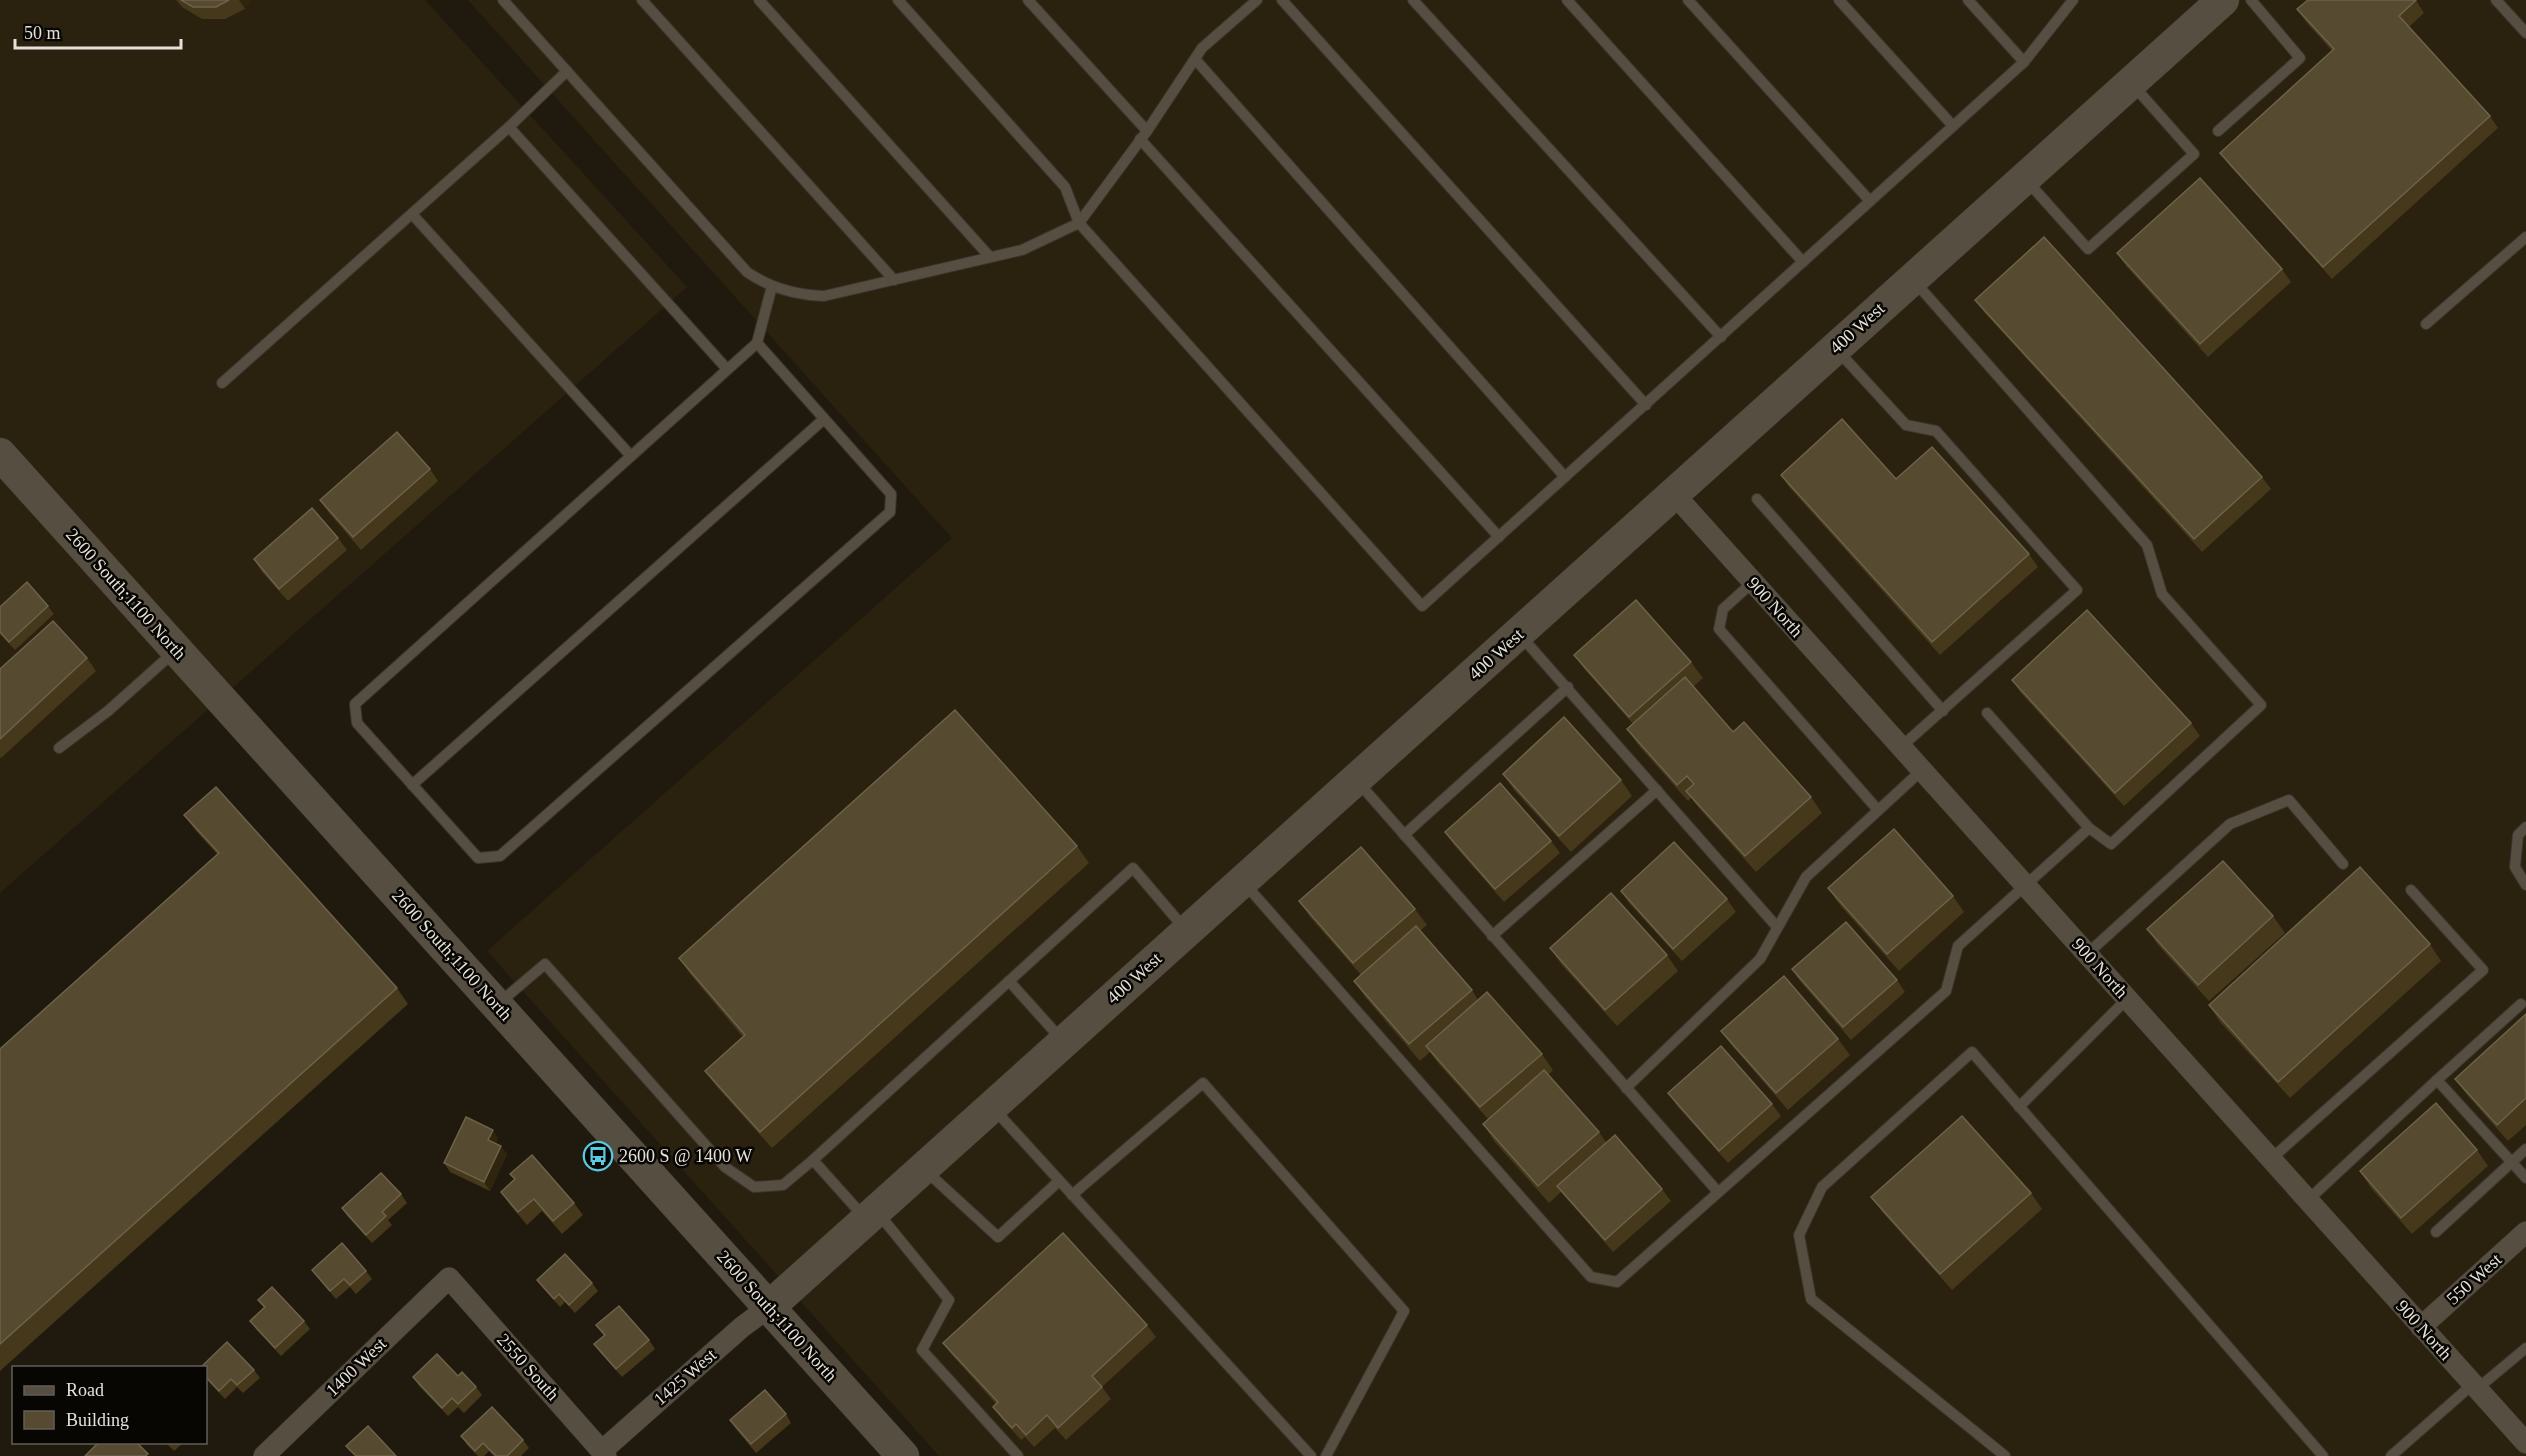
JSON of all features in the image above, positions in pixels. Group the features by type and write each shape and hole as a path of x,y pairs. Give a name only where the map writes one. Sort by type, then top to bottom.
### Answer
{"street":[{"name":"400 West","path":"769,1307 2223,0"},
{"name":"2600 South;1100 North","path":"0,454 903,1456"},
{"name":"900 North","path":"1674,494 2526,1443"},
{"name":"550 West","path":"2421,1327 2526,1232"},
{"name":"2550 South","path":"449,1278 604,1453"},
{"name":"1400 West","path":"264,1456 449,1278"},
{"name":"1425 West","path":"604,1453 742,1327 769,1307"}],"lane":[{"path":"503,0 747,272 772,286 806,296 824,297 1022,250 1079,223 1202,48 1257,0"},
{"path":"642,0 894,280"},
{"path":"759,0 990,257"},
{"path":"898,0 1065,187 1079,223 1422,606 2024,62 2073,0"},
{"path":"1028,0 1143,135 1499,537"},
{"path":"1282,0 1646,405"},
{"path":"1413,0 1721,337"},
{"path":"1567,0 1803,262"},
{"path":"1688,0 1870,201"},
{"path":"1839,0 1953,126"},
{"path":"1968,0 2024,62"},
{"path":"2218,131 2300,57 2251,0"},
{"path":"2496,0 2526,33"},
{"path":"1195,59 1565,477"},
{"path":"222,383 509,127 567,71"},
{"path":"2024,178 2088,249 2194,154 2131,83"},
{"path":"509,127 728,369"},
{"path":"412,214 631,456"},
{"path":"2426,324 2526,237"},
{"path":"1912,279 2147,545 2162,594 2261,705 2111,844 2089,828 1987,713"},
{"path":"757,343 891,494 890,512 500,856 478,858 357,723 355,704 757,343 772,286"},
{"path":"1835,348 1906,425 1936,431 2077,590 1900,747"},
{"path":"412,784 824,418"},
{"path":"1757,499 1942,711"},
{"path":"1753,582 1723,609 1719,629 1878,810"},
{"path":"1519,633 1777,927"},
{"path":"59,748 108,711 176,650"},
{"path":"1404,835 1568,687"},
{"path":"1626,1088 1760,959 1806,877 1922,770"},
{"path":"1355,780 1718,1192"},
{"path":"1492,936 1657,790"},
{"path":"2087,954 2230,824 2289,800 2343,864"},
{"path":"2526,827 2518,835 2515,867 2526,885"},
{"path":"1242,881 1591,1277 1617,1282 1946,991 1958,945 2089,828"},
{"path":"497,1005 545,964 725,1167 754,1187 783,1185 1133,868 1187,931"},
{"path":"2271,1159 2483,970 2411,890"},
{"path":"1009,981 1064,1042"},
{"path":"2019,1107 2127,999"},
{"path":"2308,1200 2521,1004"},
{"path":"2005,1456 1811,1299 1799,1235 1822,1187 1972,1052 2323,1456"},
{"path":"2437,1080 2526,1178"},
{"path":"1072,1196 1203,1083 1404,1311 1326,1456"},
{"path":"992,1106 1311,1456"},
{"path":"2436,1232 2526,1149"},
{"path":"813,1160 871,1215 949,1300 922,1350 1018,1456"},
{"path":"923,1168 998,1237 1059,1181"},
{"path":"2391,1456 2526,1347"}],"shaded area":[{"path":"0,0 425,0 687,287 0,893"},
{"path":"468,0 2526,0 2526,1456 939,1456 487,951 952,538"}],"building":[{"path":"181,0 229,0 216,7 193,7"},
{"path":"2308,0 2416,0 2399,16 2490,116 2323,267 2220,153 2334,49 2297,9"},
{"path":"2200,178 2282,269 2200,344 2117,253"},
{"path":"2044,237 2262,477 2194,539 1975,300"},
{"path":"1842,419 1896,479 1932,447 2029,554 1932,642 1781,475"},
{"path":"397,432 430,469 353,537 320,500"},
{"path":"312,508 338,538 279,589 254,559"},
{"path":"27,582 48,606 9,642 0,632 0,607"},
{"path":"1636,600 1691,662 1629,717 1574,655"},
{"path":"2087,610 2191,723 2115,793 2012,680"},
{"path":"53,621 87,658 0,739 0,669"},
{"path":"1685,677 1733,732 1744,722 1811,797 1745,856 1686,791 1694,784 1687,776 1677,785 1627,729"},
{"path":"955,710 1077,846 760,1132 705,1071 745,1035 679,958"},
{"path":"1564,717 1621,780 1559,836 1503,774"},
{"path":"1500,783 1551,841 1495,889 1445,832"},
{"path":"216,787 397,988 0,1344 0,1049 219,853 184,815"},
{"path":"1894,829 1953,896 1887,954 1828,888"},
{"path":"1674,842 1727,899 1673,949 1621,891"},
{"path":"1361,847 1415,909 1353,963 1299,901"},
{"path":"2223,861 2273,916 2198,985 2147,929"},
{"path":"2360,867 2430,944 2278,1082 2209,1005"},
{"path":"1611,893 1667,955 1605,1010 1550,948"},
{"path":"1846,922 1897,980 1843,1027 1792,969"},
{"path":"1416,926 1472,990 1409,1044 1354,981"},
{"path":"1784,976 1838,1039 1776,1093 1721,1031"},
{"path":"1487,992 1542,1054 1480,1107 1426,1046"},
{"path":"2526,1014 2526,1098 2497,1125 2455,1079"},
{"path":"1721,1046 1772,1104 1719,1151 1668,1093"},
{"path":"1544,1070 1599,1132 1538,1186 1483,1124"},
{"path":"2436,1103 2477,1150 2401,1218 2360,1171"},
{"path":"1962,1116 2031,1193 1940,1274 1871,1197"},
{"path":"466,1117 493,1130 488,1140 501,1146 484,1182 444,1163"},
{"path":"1615,1135 1662,1189 1605,1240 1557,1186"},
{"path":"532,1155 574,1203 553,1221 534,1199 518,1212 501,1192 515,1179 510,1174"},
{"path":"381,1173 401,1194 382,1212 386,1216 366,1235 342,1208"},
{"path":"1063,1233 1147,1325 1092,1376 1102,1387 1058,1428 1047,1415 1026,1435 1016,1424 1012,1428 993,1407 998,1402 943,1343"},
{"path":"342,1243 366,1271 350,1285 344,1279 330,1291 312,1270"},
{"path":"565,1254 592,1283 569,1305 559,1294 554,1299 537,1280"},
{"path":"272,1287 304,1321 275,1348 250,1321 265,1307 258,1300"},
{"path":"619,1306 649,1340 616,1369 594,1344 605,1335 596,1325"},
{"path":"227,1342 254,1370 237,1385 231,1379 219,1391 207,1378 207,1366 202,1366"},
{"path":"437,1354 458,1376 462,1372 476,1387 458,1404 452,1398 442,1408 413,1377"},
{"path":"765,1390 786,1414 751,1444 730,1420"},
{"path":"492,1407 523,1440 507,1456 496,1456 483,1443 475,1451 461,1436"},
{"path":"368,1426 396,1456 356,1456 346,1446"},
{"path":"97,1444 138,1444 148,1454 145,1456 85,1456"}],"place":[{"name":"2600 S @ 1400 W","path":"598,1156"}]}
